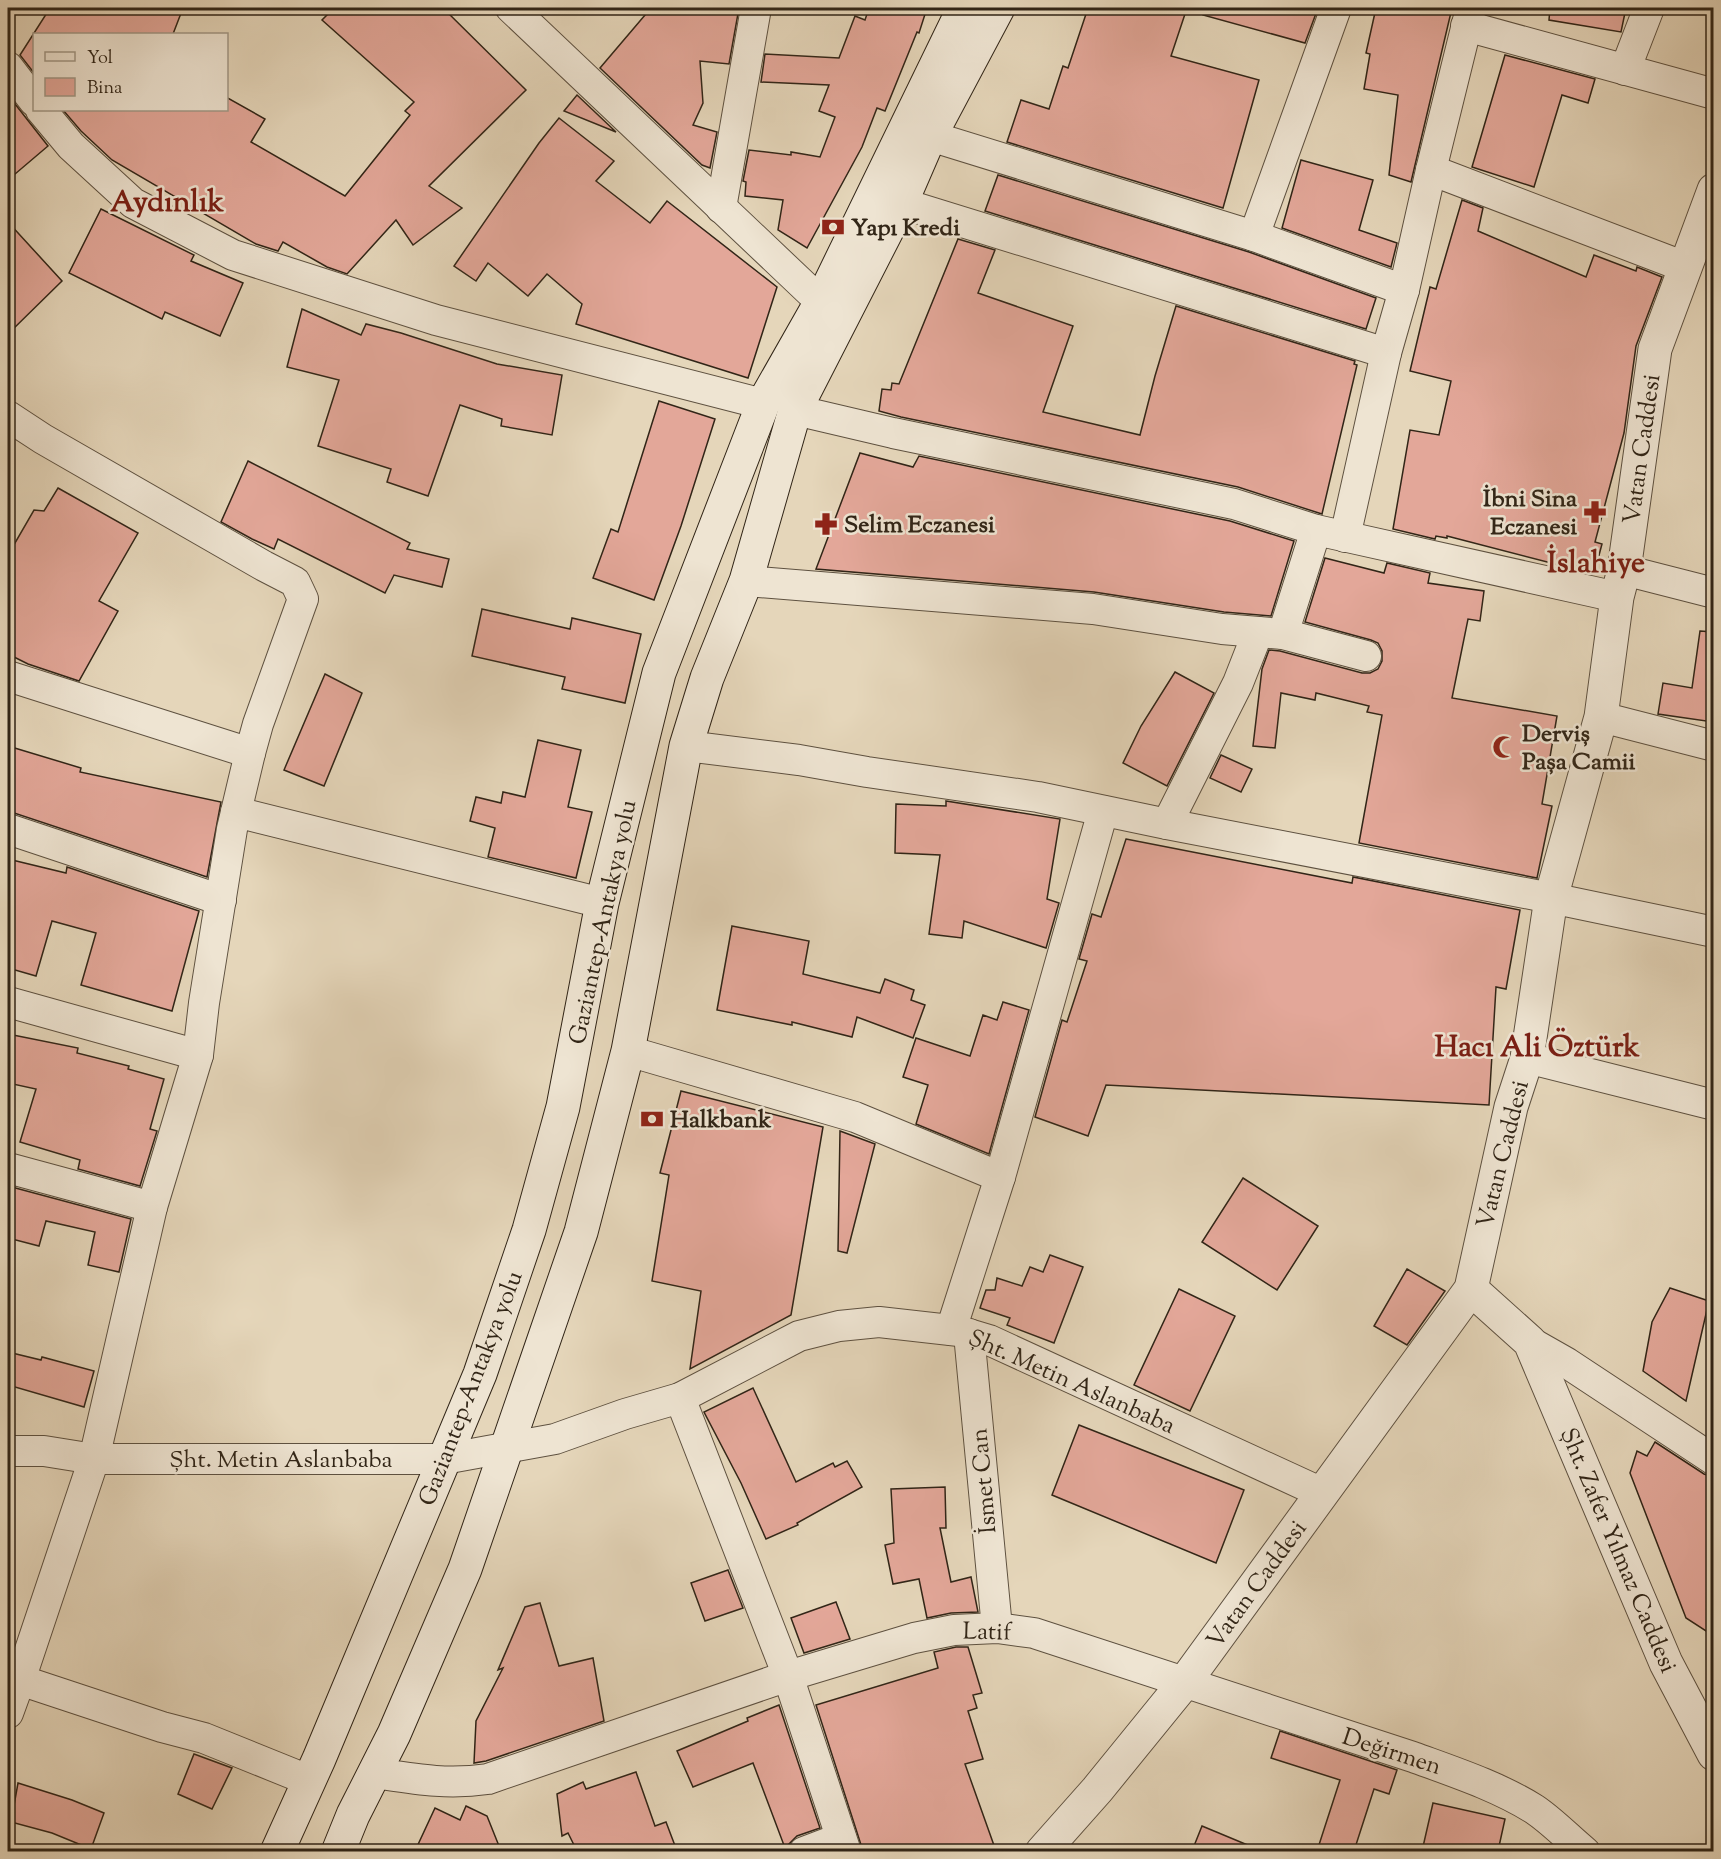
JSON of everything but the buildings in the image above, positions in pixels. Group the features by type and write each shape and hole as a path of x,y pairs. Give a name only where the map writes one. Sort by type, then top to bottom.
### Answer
{"main road":[{"name":"Gaziantep-Antakya yolu","path":"277,1851 480,1374 529,1230 563,1107 602,903 658,673 763,404 821,302 964,8"},
{"name":"Gaziantep-Antakya yolu","path":"338,1851 353,1815 394,1734 465,1569 581,1232 628,1051 686,746 707,678 746,581 795,410 901,203 930,136 998,8"},
{"name":"Vatan Caddesi","path":"1042,1851 1097,1790 1184,1683 1471,1289 1511,1107 1527,1058 1551,898 1601,717 1655,349 1713,192"},
{"path":"1471,1289 1530,1342"},
{"name":"Şht. Zafer Yılmaz Caddesi","path":"1530,1342 1666,1663 1713,1754"}],"street":[{"path":"721,208 756,8"},
{"path":"1254,236 1336,8"},
{"path":"1624,70 1649,8"},
{"path":"524,12 721,208 821,302"},
{"path":"1345,537 1386,353 1404,290 1468,17 1624,70 1713,94"},
{"path":"8,67 33,100"},
{"path":"42,111 71,146 133,203 233,255 436,320 763,404"},
{"path":"930,136 1254,236 1404,290"},
{"path":"1431,170 1685,267"},
{"path":"901,203 1386,353"},
{"path":"795,410 893,433 1234,504 1345,537 1620,584 1713,593"},
{"path":"8,416 53,445 295,582 303,599 258,724 250,753 236,812 204,1003 198,1055 152,1207 94,1459 14,1681 8,1713"},
{"path":"1167,824 1238,683 1270,633 1316,530"},
{"path":"746,581 1093,609 1222,629 1270,633 1366,656"},
{"path":"8,676 250,753"},
{"path":"1601,717 1713,746"},
{"path":"686,746 800,760 878,774 1038,797 1713,932"},
{"path":"960,1332 1000,1177 1103,811"},
{"path":"236,812 602,903"},
{"path":"8,829 221,900"},
{"path":"8,1002 198,1055"},
{"path":"628,1051 855,1117 1000,1177"},
{"path":"1527,1058 1713,1105"},
{"path":"8,1168 152,1207"},
{"name":"Şht. Metin Aslanbaba","path":"8,1451 44,1451 94,1459 444,1459 555,1439 625,1414 680,1398 800,1336 839,1326 879,1322 960,1332 989,1340 1322,1493"},
{"name":"İsmet Can","path":"960,1332 998,1628"},
{"path":"1530,1342 1567,1363 1713,1460"},
{"path":"680,1398 788,1676 843,1845 804,1851"},
{"name":"Latif","path":"375,1773 435,1782 461,1783 488,1779 788,1676 914,1638 954,1630 998,1628 1034,1634 1184,1683"},
{"path":"14,1681 204,1738 308,1780"},
{"name":"Değirmen","path":"1184,1683 1468,1777 1536,1811 1585,1851"}],"place":[{"name":"Yapı Kredi","path":"833,227"},
{"name":"İbni Sina Eczanesi","path":"1595,512"},
{"name":"Selim Eczanesi","path":"826,524"},
{"name":"Derviş Paşa Camii","path":"1504,747"},
{"name":"Halkbank","path":"652,1119"}],"district":[{"name":"Aydınlık","path":"167,201"},
{"name":"İslahiye","path":"1596,562"},
{"name":"Hacı Ali Öztürk","path":"1537,1046"}]}
